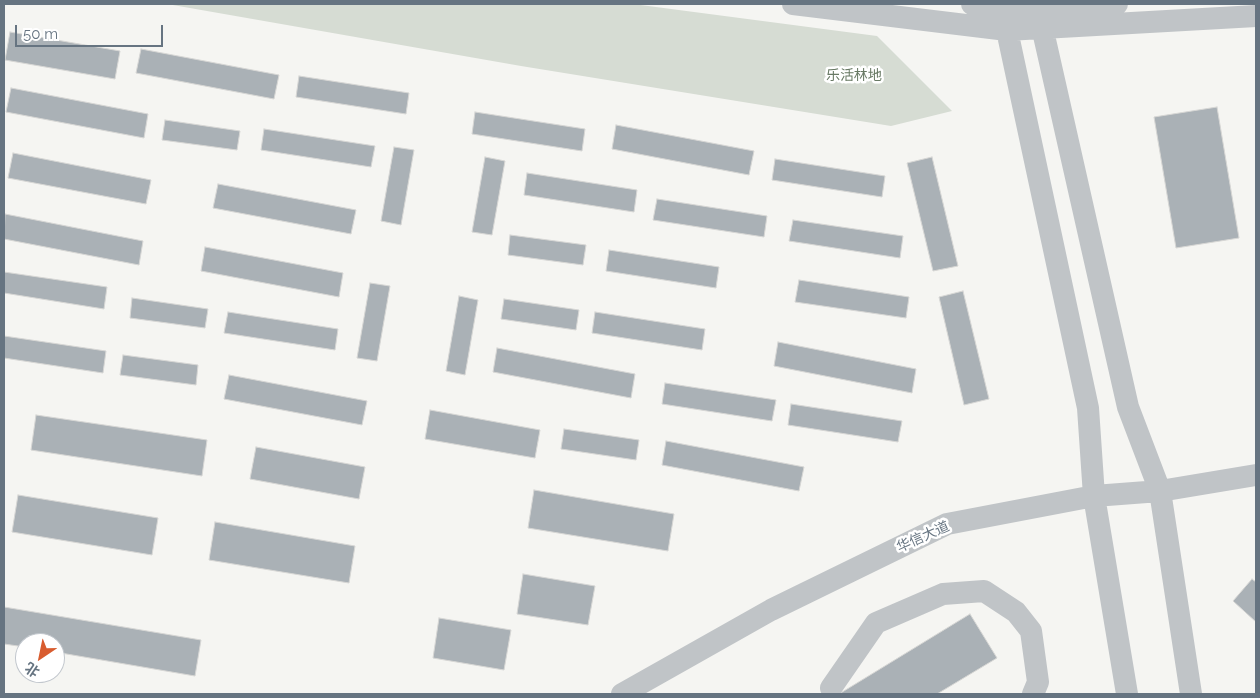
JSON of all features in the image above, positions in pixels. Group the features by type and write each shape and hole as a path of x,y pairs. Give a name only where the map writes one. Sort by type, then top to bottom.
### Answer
{"street":[{"path":"793,4 1007,30 1040,18 1117,4"},
{"path":"972,4 1002,7 1040,18 1256,16"},
{"path":"1002,7 1088,408 1094,496 1127,694"},
{"path":"1040,18 1128,407 1160,491 1191,694"},
{"name":"华信大道","path":"622,694 771,610 947,524 1094,496 1160,491 1256,475"},
{"path":"831,688 876,623 943,594 984,591 1016,612 1031,631 1038,682 1033,694"}],"green space":[{"name":"乐活林地","path":"167,4 633,4 877,36 952,111 891,126 521,66"}],"building":[{"path":"10,32 120,51 115,79 5,60"},
{"path":"141,49 279,75 274,99 136,73"},
{"path":"299,76 409,93 406,114 296,97"},
{"path":"11,88 148,114 144,138 6,112"},
{"path":"1217,107 1239,238 1176,248 1154,117"},
{"path":"475,112 585,129 582,151 472,134"},
{"path":"165,120 240,131 237,150 162,140"},
{"path":"616,125 754,151 749,175 612,149"},
{"path":"264,129 375,146 371,167 261,150"},
{"path":"394,147 414,150 401,225 381,221"},
{"path":"13,153 151,180 146,204 8,178"},
{"path":"485,157 505,161 492,235 472,232"},
{"path":"932,157 958,266 933,271 907,163"},
{"path":"775,159 885,176 882,197 772,180"},
{"path":"527,173 637,190 634,212 524,195"},
{"path":"218,184 356,210 351,234 213,208"},
{"path":"657,199 767,216 764,237 653,220"},
{"path":"5,214 143,241 139,265 4,239"},
{"path":"793,220 903,236 900,258 789,241"},
{"path":"510,235 586,245 583,265 508,255"},
{"path":"205,247 343,273 339,297 201,271"},
{"path":"609,250 719,267 716,288 606,271"},
{"path":"4,272 107,287 104,309 4,293"},
{"path":"799,280 909,297 906,318 795,302"},
{"path":"370,283 390,286 377,361 357,358"},
{"path":"963,291 989,399 964,405 939,297"},
{"path":"459,296 478,300 465,375 446,371"},
{"path":"132,298 208,309 205,328 130,318"},
{"path":"504,299 579,310 576,330 501,319"},
{"path":"228,312 338,329 335,350 224,333"},
{"path":"595,312 705,329 702,350 592,333"},
{"path":"4,336 106,351 103,373 4,358"},
{"path":"778,342 916,369 912,393 774,366"},
{"path":"497,348 635,374 631,398 493,372"},
{"path":"123,355 198,365 196,385 120,375"},
{"path":"229,375 367,401 362,425 224,399"},
{"path":"665,383 776,400 772,421 662,404"},
{"path":"791,404 902,421 898,442 788,425"},
{"path":"430,410 540,430 535,458 425,439"},
{"path":"36,415 207,440 202,476 31,450"},
{"path":"564,429 639,440 636,460 561,449"},
{"path":"666,441 804,467 799,491 662,465"},
{"path":"256,447 365,467 359,499 250,479"},
{"path":"534,490 674,514 668,551 528,528"},
{"path":"18,495 158,518 152,555 12,532"},
{"path":"215,522 355,546 349,583 209,560"},
{"path":"523,574 595,586 588,625 517,614"},
{"path":"1252,579 1256,582 1256,622 1233,601"},
{"path":"4,607 201,640 195,676 65,654 65,633 15,633 15,646 4,644"},
{"path":"970,614 997,658 937,694 839,694"},
{"path":"439,618 511,630 504,670 433,658"}]}
